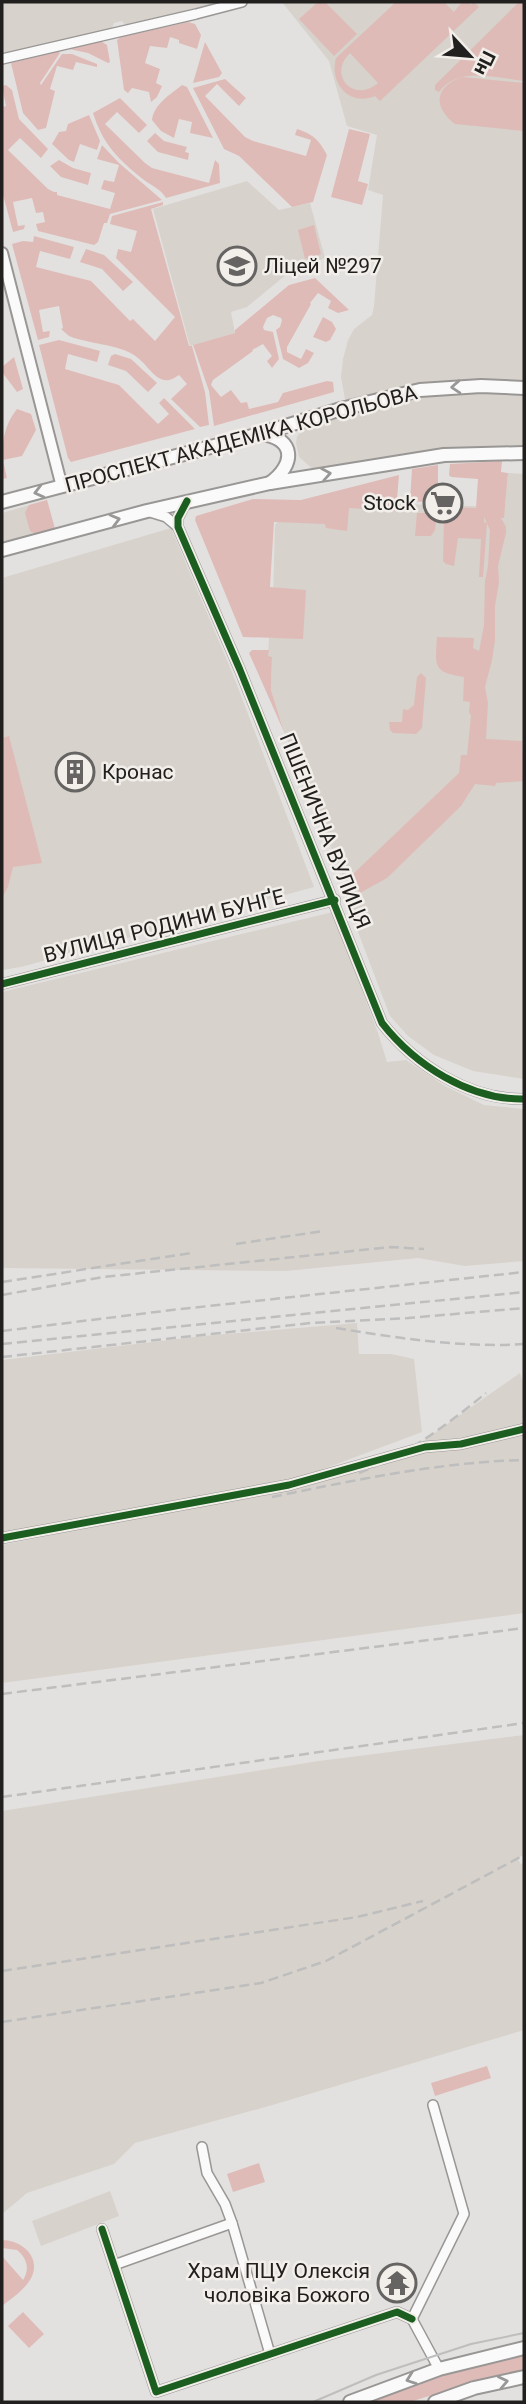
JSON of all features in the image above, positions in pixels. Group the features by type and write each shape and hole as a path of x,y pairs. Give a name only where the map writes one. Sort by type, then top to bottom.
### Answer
{"main road":[{"name":"ПРОСПЕКТ АКАДЕМІКА КОРОЛЬОВА","path":"2,502 419,390 470,386 524,388"},
{"path":"260,434 279,439 286,446 289,455 285,470 270,483"},
{"path":"2,550 187,501 270,483 431,456 524,453"},
{"path":"350,2402 439,2369 524,2348"},
{"path":"435,2402 474,2388 524,2377"}],"street":[{"path":"2,59 242,2"},
{"path":"2,253 62,487"},
{"path":"178,527 178,518 187,501"},
{"path":"147,511 166,517 178,527"},
{"name":"ПШЕНИЧНА ВУЛИЦЯ","path":"178,527 335,900 383,1023 395,1039 414,1056 445,1077 488,1095 524,1099"},
{"name":"ВУЛИЦЯ РОДИНИ БУНҐЕ","path":"2,984 335,900"},
{"path":"2,1538 289,1485 425,1447 461,1444 524,1429"},
{"path":"412,2319 464,2214 433,2105"},
{"path":"202,2147 206,2173 225,2204 232,2223 270,2354"},
{"path":"114,2265 232,2223"},
{"path":"102,2229 156,2392 397,2312 412,2319 439,2369"}],"shaded area":[{"path":"2,2 232,2 127,27 122,21 114,23 106,32 2,53"},
{"path":"282,2 524,2 524,383 418,383 348,401 345,399 341,377 348,340 354,329 372,315 374,306 383,195 368,190 377,135 347,126 329,61"},
{"path":"318,2 325,2 357,34 334,56 299,19"},
{"path":"396,2 444,2 454,12 462,2 470,2 470,5 474,2 479,7 380,101 375,96 357,98 343,90 335,76 336,58","holes":["350,53 378,83 369,89 360,90 346,84 341,70"]},
{"path":"519,2 524,2 524,81 467,76 447,84 439,92 435,90 435,85"},
{"path":"188,22 195,24 201,35 197,49 170,37 167,48 150,46 145,63 160,69 156,83 162,86 157,97 151,102 149,92 132,88 128,93 124,90 117,40"},
{"path":"99,40 107,45 108,63 88,53 69,49"},
{"path":"205,42 222,73 219,77 193,83"},
{"path":"58,51 60,53 41,85 62,54 72,54 97,64 97,67 76,62 73,70 57,66 50,89 55,91 46,128 38,130 23,113 11,63"},
{"path":"462,77 524,83 524,131 455,124 448,118 440,104 442,92 446,86"},
{"path":"225,79 246,98 239,106 217,84 205,96 245,137 306,156 311,140 295,135 297,129 311,135 321,145 327,155 313,202 292,207 239,156 224,149 193,88"},
{"path":"6,85 12,90 19,119 48,149 41,158 20,138 8,150 48,189 57,192 57,195 110,209 115,193 101,189 104,180 114,182 119,165 97,159 102,145 162,200 110,214 98,242 94,245 38,231 36,224 45,222 43,212 36,213 32,198 13,202 18,226 25,225 24,229 13,232 2,191 2,107 6,106 2,86"},
{"path":"182,85 187,87 213,138 190,133 192,122 179,119 174,138 161,131 152,120 159,104"},
{"path":"120,98 147,125 139,133 117,112 105,124 145,163 152,168 209,183 215,160 219,164 220,183 166,198 135,173 107,143 93,113"},
{"path":"89,115 100,141 97,150 80,144 74,162 52,144 59,132 66,131 68,124"},
{"path":"349,129 370,134 358,181 368,184 362,205 331,197"},
{"path":"155,133 164,141 187,147 185,152 189,153 188,160 158,152 147,141"},
{"path":"59,160 73,168 91,173 88,185 61,177 50,166"},
{"name":"Ліцей №297","path":"247,181 279,210 310,203 325,258 287,274 247,307 231,312 235,333 190,346 153,209"},
{"path":"163,202 163,205 151,209 189,346 192,346 205,392 209,425 200,427 171,399 187,384 179,375 172,379 160,379 127,351 69,336 61,329 59,306 39,310 43,332 50,331 49,337 38,340 12,244 33,242 34,236 74,247 70,259 40,251 36,267 91,281 130,321 133,319 155,341 175,317 116,258 118,249 131,252 137,231 110,224 112,216"},
{"path":"314,225 321,254 305,259 298,230"},
{"path":"86,249 104,255 133,282 123,291 102,269 80,262"},
{"path":"315,278 349,310 338,313 328,308 331,301 318,293 310,303 287,347 287,352 301,359 306,349 314,353 308,363 299,368 283,359 276,330 282,320 273,315 267,318 263,327 264,330 273,332 279,359 272,368 267,361 272,356 263,344 213,380 211,385 221,397 231,390 241,403 247,402 249,409 278,402 283,393 327,381 333,382 334,392 214,426 209,391 193,345 235,333 235,330 289,285"},
{"path":"323,317 332,322 336,329 326,342 313,337"},
{"path":"59,340 100,351 97,362 68,354 65,369 119,385 158,424 169,414 159,403 164,398 195,429 71,462 39,345"},
{"path":"115,354 131,359 157,383 148,392 126,371 108,365 111,356"},
{"path":"14,357 23,389 17,392 2,372 2,367"},
{"path":"461,391 524,393 524,449 314,470 299,457 297,437 306,424 419,396"},
{"path":"17,409 31,414 36,430 22,456 3,460 7,478 2,479 2,451 5,434"},
{"path":"502,461 501,472 508,473 504,518 501,518 506,533 498,566 495,640 485,687 488,703 486,739 522,741 524,781 496,783 495,786 475,784 461,806 387,878 360,893 352,875 459,773 461,755 467,755 471,716 470,702 463,701 464,677 446,673 438,666 437,637 474,638 473,648 479,651 484,625 488,566 490,530 487,523 483,577 479,577 481,539 458,538 454,566 443,561 444,521 452,522 452,515 445,514 446,507 476,508 478,479 451,477 450,464"},
{"path":"438,465 438,503 410,501 412,469"},
{"path":"508,473 524,474 524,1079 473,1071 434,1055 408,1036 390,1016 352,916 350,894 284,732 271,690 272,657 268,657 269,638 272,638 275,525 296,501 505,507"},
{"path":"399,475 396,511 349,508 347,531 326,528 325,524 274,522 270,587 306,590 303,639 243,637 195,520 196,516 253,499 301,500"},
{"path":"47,500 55,529 2,544 2,513"},
{"path":"47,500 55,529 36,534 30,531 25,513 29,505"},
{"path":"417,513 433,513 432,520 436,521 431,536 415,536"},
{"path":"171,528 232,672 314,887 2,970 2,578"},
{"path":"252,650 269,650 268,656 272,657 271,690 284,732 249,653"},
{"path":"421,673 426,678 422,728 416,734 393,733 389,722 402,722 403,709 408,710 414,705 417,677"},
{"path":"9,736 42,863 13,867 2,898 2,738"},
{"path":"333,912 387,1062 406,1060 445,1086 484,1105 524,1109 524,1261 465,1266 418,1258 286,1271 2,1268 2,992"},
{"path":"357,1323 359,1354 391,1354 414,1359 422,1432 289,1482 2,1533 2,1360 203,1336"},
{"path":"520,1373 524,1385 524,1613 2,1683 2,1545 289,1488 393,1462"},
{"path":"524,1735 524,1855 517,1858 521,1864 524,1863 524,2030 135,2143 114,2164 27,2193 2,2214 2,1811 319,1761"},
{"path":"487,2066 491,2078 435,2096 431,2083"},
{"path":"259,2163 265,2182 233,2192 227,2174"},
{"path":"110,2191 119,2216 41,2246 32,2221"},
{"path":"2,2240 24,2247 34,2265 27,2284 2,2306 2,2256 23,2280 27,2268 25,2260 17,2250 2,2248"},
{"path":"23,2312 44,2334 29,2348 8,2326"},
{"path":"524,2351 524,2370 486,2378 410,2402 365,2402 480,2362"}],"tram line":[{"path":"313,2402 376,2375 471,2344 524,2333"}],"railway":[{"path":"236,1244 323,1231"},
{"path":"2,1295 103,1277 391,1247 424,1249"},
{"path":"2,1282 191,1253"},
{"path":"2,1331 524,1272"},
{"path":"2,1344 524,1292"},
{"path":"2,1357 311,1323 524,1308"},
{"path":"336,1328 406,1339 524,1344"},
{"path":"359,1473 410,1448 486,1393"},
{"path":"272,1497 429,1468 524,1460"},
{"path":"2,1694 524,1628"},
{"path":"2,1797 524,1723"},
{"path":"2,2022 261,1983 326,1961 524,1855"},
{"path":"2,1971 357,1917 423,1901"}],"cycle path":[{"path":"187,501 178,518 178,527 240,670 382,1023 410,1053 445,1077 483,1093 524,1099"},
{"path":"2,984 335,900"},
{"path":"2,1538 289,1485 425,1447 461,1444 524,1429"},
{"path":"102,2229 156,2392 397,2312 412,2319"}],"place":[{"name":"Ліцей №297","path":"237,266"},
{"name":"Stock","path":"443,503"},
{"name":"Кронас","path":"75,772"},
{"name":"Храм ПЦУ Олексія чоловіка Божого","path":"397,2283"}]}
